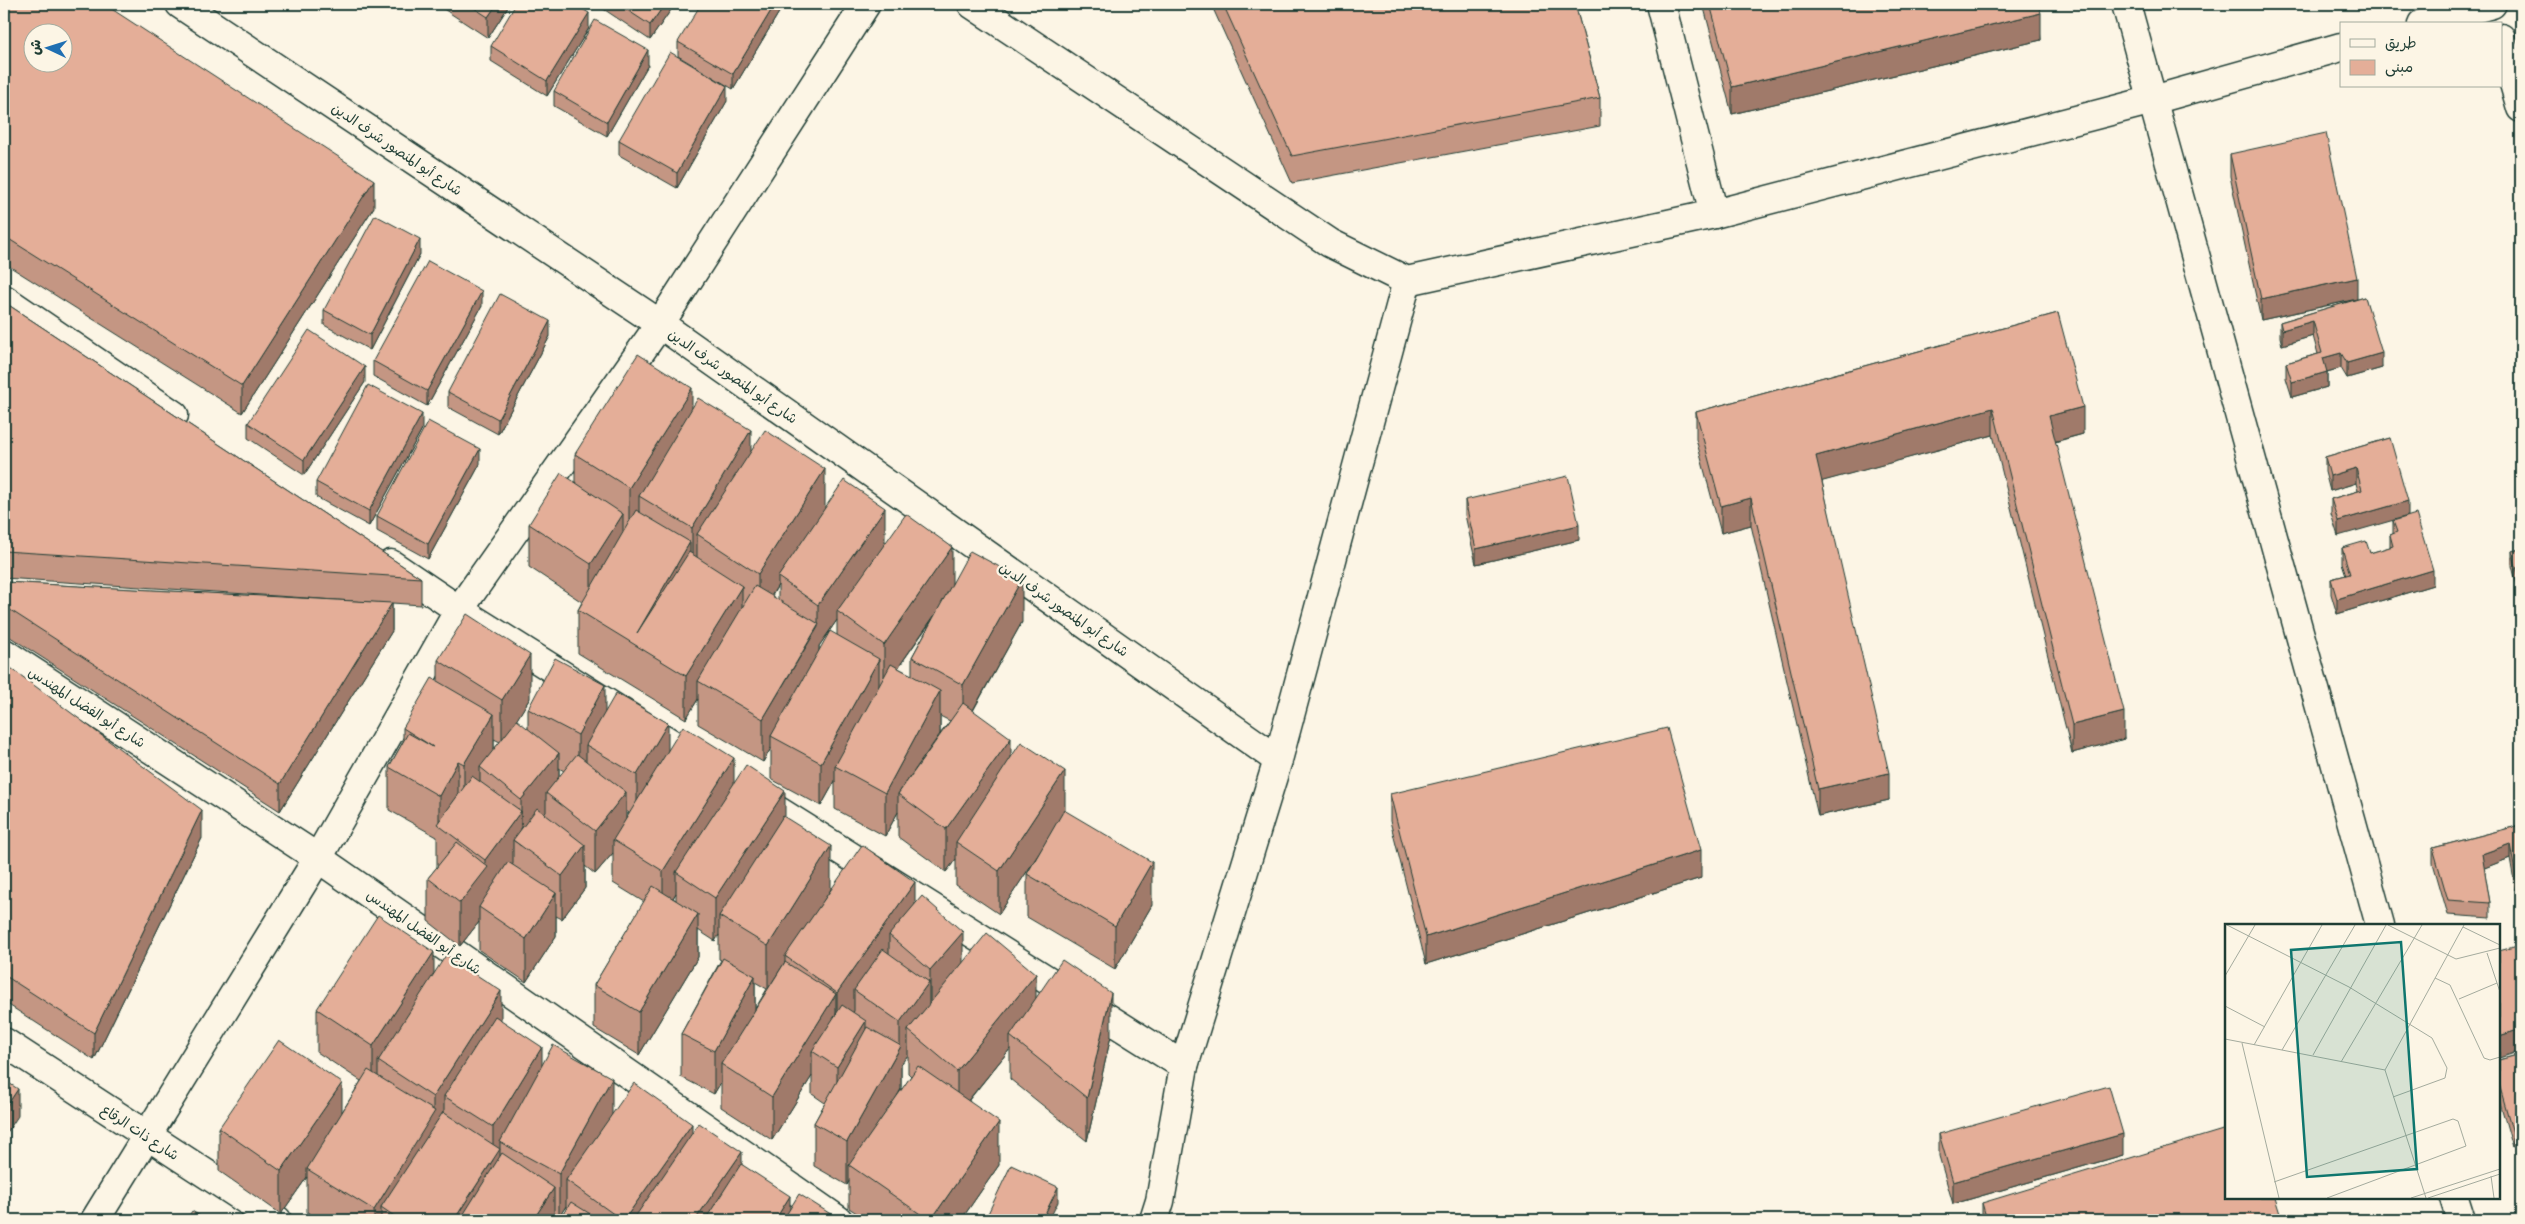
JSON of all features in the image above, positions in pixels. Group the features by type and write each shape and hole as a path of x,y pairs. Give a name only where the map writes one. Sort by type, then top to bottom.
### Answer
{"street":[{"name":"شارع أبو المنصور شرف الدين","path":"180,4 660,324 1278,760"},
{"path":"95,1220 318,858 459,610 660,324 866,4"},
{"path":"972,4 1330,243 1407,281 1714,214 2153,100 2340,47"},
{"path":"1661,4 1714,214"},
{"path":"2126,4 2380,924"},
{"path":"2429,22 2492,4 2496,22"},
{"path":"2502,42 2521,108"},
{"path":"1154,1220 1160,1201 1184,1066 1278,760 1407,281"},
{"path":"4,299 191,427"},
{"path":"370,549 459,610 1184,1066"},
{"name":"شارع أبو الفضل المهندس","path":"4,653 318,858 838,1220"},
{"name":"شارع ذات الرقاع","path":"4,1042 277,1220"},
{"path":"2454,1199 2461,1220"}],"building":[{"path":"4,4 104,4 374,180 242,386 4,236"},
{"path":"468,4 497,4 488,17"},
{"path":"516,4 574,4 589,13 547,81 491,46"},
{"path":"618,4 665,4 650,25"},
{"path":"701,4 775,4 733,74 678,42"},
{"path":"1223,4 1575,4 1600,98 1292,156"},
{"path":"1710,4 2038,4 2041,13 1732,87"},
{"path":"595,20 648,50 607,122 554,91"},
{"path":"670,52 727,86 677,173 619,140"},
{"path":"2326,133 2357,278 2261,299 2230,154"},
{"path":"375,215 420,239 370,335 324,310"},
{"path":"428,261 482,291 427,391 373,361"},
{"path":"500,294 550,321 498,419 448,392"},
{"path":"2365,297 2382,353 2347,363 2341,353 2323,358 2327,372 2292,382 2286,363 2322,353 2313,321 2282,330 2280,322"},
{"path":"4,302 421,578 4,551"},
{"path":"2058,313 2083,407 2049,416 2124,712 2072,725 1993,408 1816,456 1889,773 1818,789 1751,498 1721,506 1696,412"},
{"path":"309,330 365,367 304,460 248,423"},
{"path":"638,354 692,388 629,488 575,454"},
{"path":"368,385 422,414 369,511 316,482"},
{"path":"698,398 751,430 692,528 639,496"},
{"path":"428,421 480,449 428,544 377,516"},
{"path":"765,430 825,469 758,574 697,534"},
{"path":"2390,438 2408,501 2338,521 2331,499 2362,490 2356,468 2330,476 2325,457"},
{"path":"561,473 623,514 591,564 529,524"},
{"path":"1568,476 1579,525 1476,549 1465,500"},
{"path":"844,480 885,508 818,605 778,577"},
{"path":"636,510 690,542 637,633 689,552 742,586 686,676 578,610"},
{"path":"906,514 952,547 884,645 837,611"},
{"path":"2416,514 2433,570 2337,599 2331,579 2350,574 2342,548 2366,541 2370,553 2393,546 2390,535 2397,532 2393,521"},
{"path":"2521,549 2521,586 2512,551"},
{"path":"970,551 1022,579 963,685 912,657"},
{"path":"4,582 392,603 280,784 4,606"},
{"path":"755,586 819,624 763,719 698,681"},
{"path":"467,614 530,655 502,700 438,660"},
{"path":"830,631 879,659 821,763 771,736"},
{"path":"555,658 605,685 578,735 528,709"},
{"path":"4,663 202,810 94,1033 4,975"},
{"path":"891,664 940,691 885,793 835,766"},
{"path":"432,678 494,714 464,764 458,761 439,796 389,767 408,733 433,747 403,728"},
{"path":"616,693 668,723 637,775 586,745"},
{"path":"963,703 1011,738 946,829 898,794"},
{"path":"517,720 559,753 521,800 480,767"},
{"path":"683,726 734,758 663,871 613,840"},
{"path":"1667,728 1701,850 1426,937 1390,794"},
{"path":"1021,742 1065,771 999,871 956,842"},
{"path":"577,754 626,792 595,831 546,793"},
{"path":"746,765 785,791 715,898 676,872"},
{"path":"472,776 521,811 485,860 437,824"},
{"path":"537,808 585,845 562,876 513,840"},
{"path":"1064,810 1152,862 1115,926 1027,874"},
{"path":"783,816 831,846 768,946 719,916"},
{"path":"2521,825 2521,899 2510,844 2482,854 2490,903 2448,900 2433,848"},
{"path":"457,842 488,867 460,903 428,878"},
{"path":"862,845 915,882 837,993 785,956"},
{"path":"508,862 556,893 526,939 479,907"},
{"path":"653,886 698,914 639,1012 594,985"},
{"path":"922,896 963,932 930,970 889,935"},
{"path":"378,915 434,952 373,1046 317,1009"},
{"path":"987,933 1036,974 957,1071 908,1030"},
{"path":"2521,945 2521,1029 2500,1036 2500,951"},
{"path":"883,949 929,982 900,1022 854,990"},
{"path":"446,955 501,991 433,1097 378,1061"},
{"path":"723,958 755,976 714,1051 681,1034"},
{"path":"1062,960 1111,993 1087,1098 1010,1036"},
{"path":"785,962 836,994 772,1097 721,1064"},
{"path":"842,1005 866,1021 837,1067 812,1051"},
{"path":"495,1016 542,1047 493,1127 444,1096"},
{"path":"867,1027 901,1046 847,1142 814,1123"},
{"path":"279,1040 342,1083 281,1171 219,1128"},
{"path":"553,1045 612,1078 559,1174 500,1142"},
{"path":"2521,1054 2521,1130 2513,1133 2500,1088 2500,1060"},
{"path":"918,1066 999,1122 931,1220 849,1165"},
{"path":"368,1070 435,1111 374,1210 307,1169"},
{"path":"4,1080 18,1089 4,1110"},
{"path":"634,1083 692,1124 624,1220 622,1220 566,1180"},
{"path":"2109,1086 2123,1134 1953,1182 1939,1134"},
{"path":"443,1112 500,1149 454,1220 400,1220 381,1207"},
{"path":"699,1123 742,1152 695,1220 633,1220"},
{"path":"2225,1129 2225,1199 2275,1199 2282,1220 1987,1220 1982,1203"},
{"path":"502,1153 554,1188 533,1220 460,1220"},
{"path":"741,1164 790,1196 775,1220 705,1220"},
{"path":"1011,1165 1058,1187 1042,1220 985,1220"},
{"path":"799,1194 840,1220 783,1220"},
{"path":"571,1202 600,1220 559,1220"},
{"path":"192,1211 206,1220 186,1220"}]}
